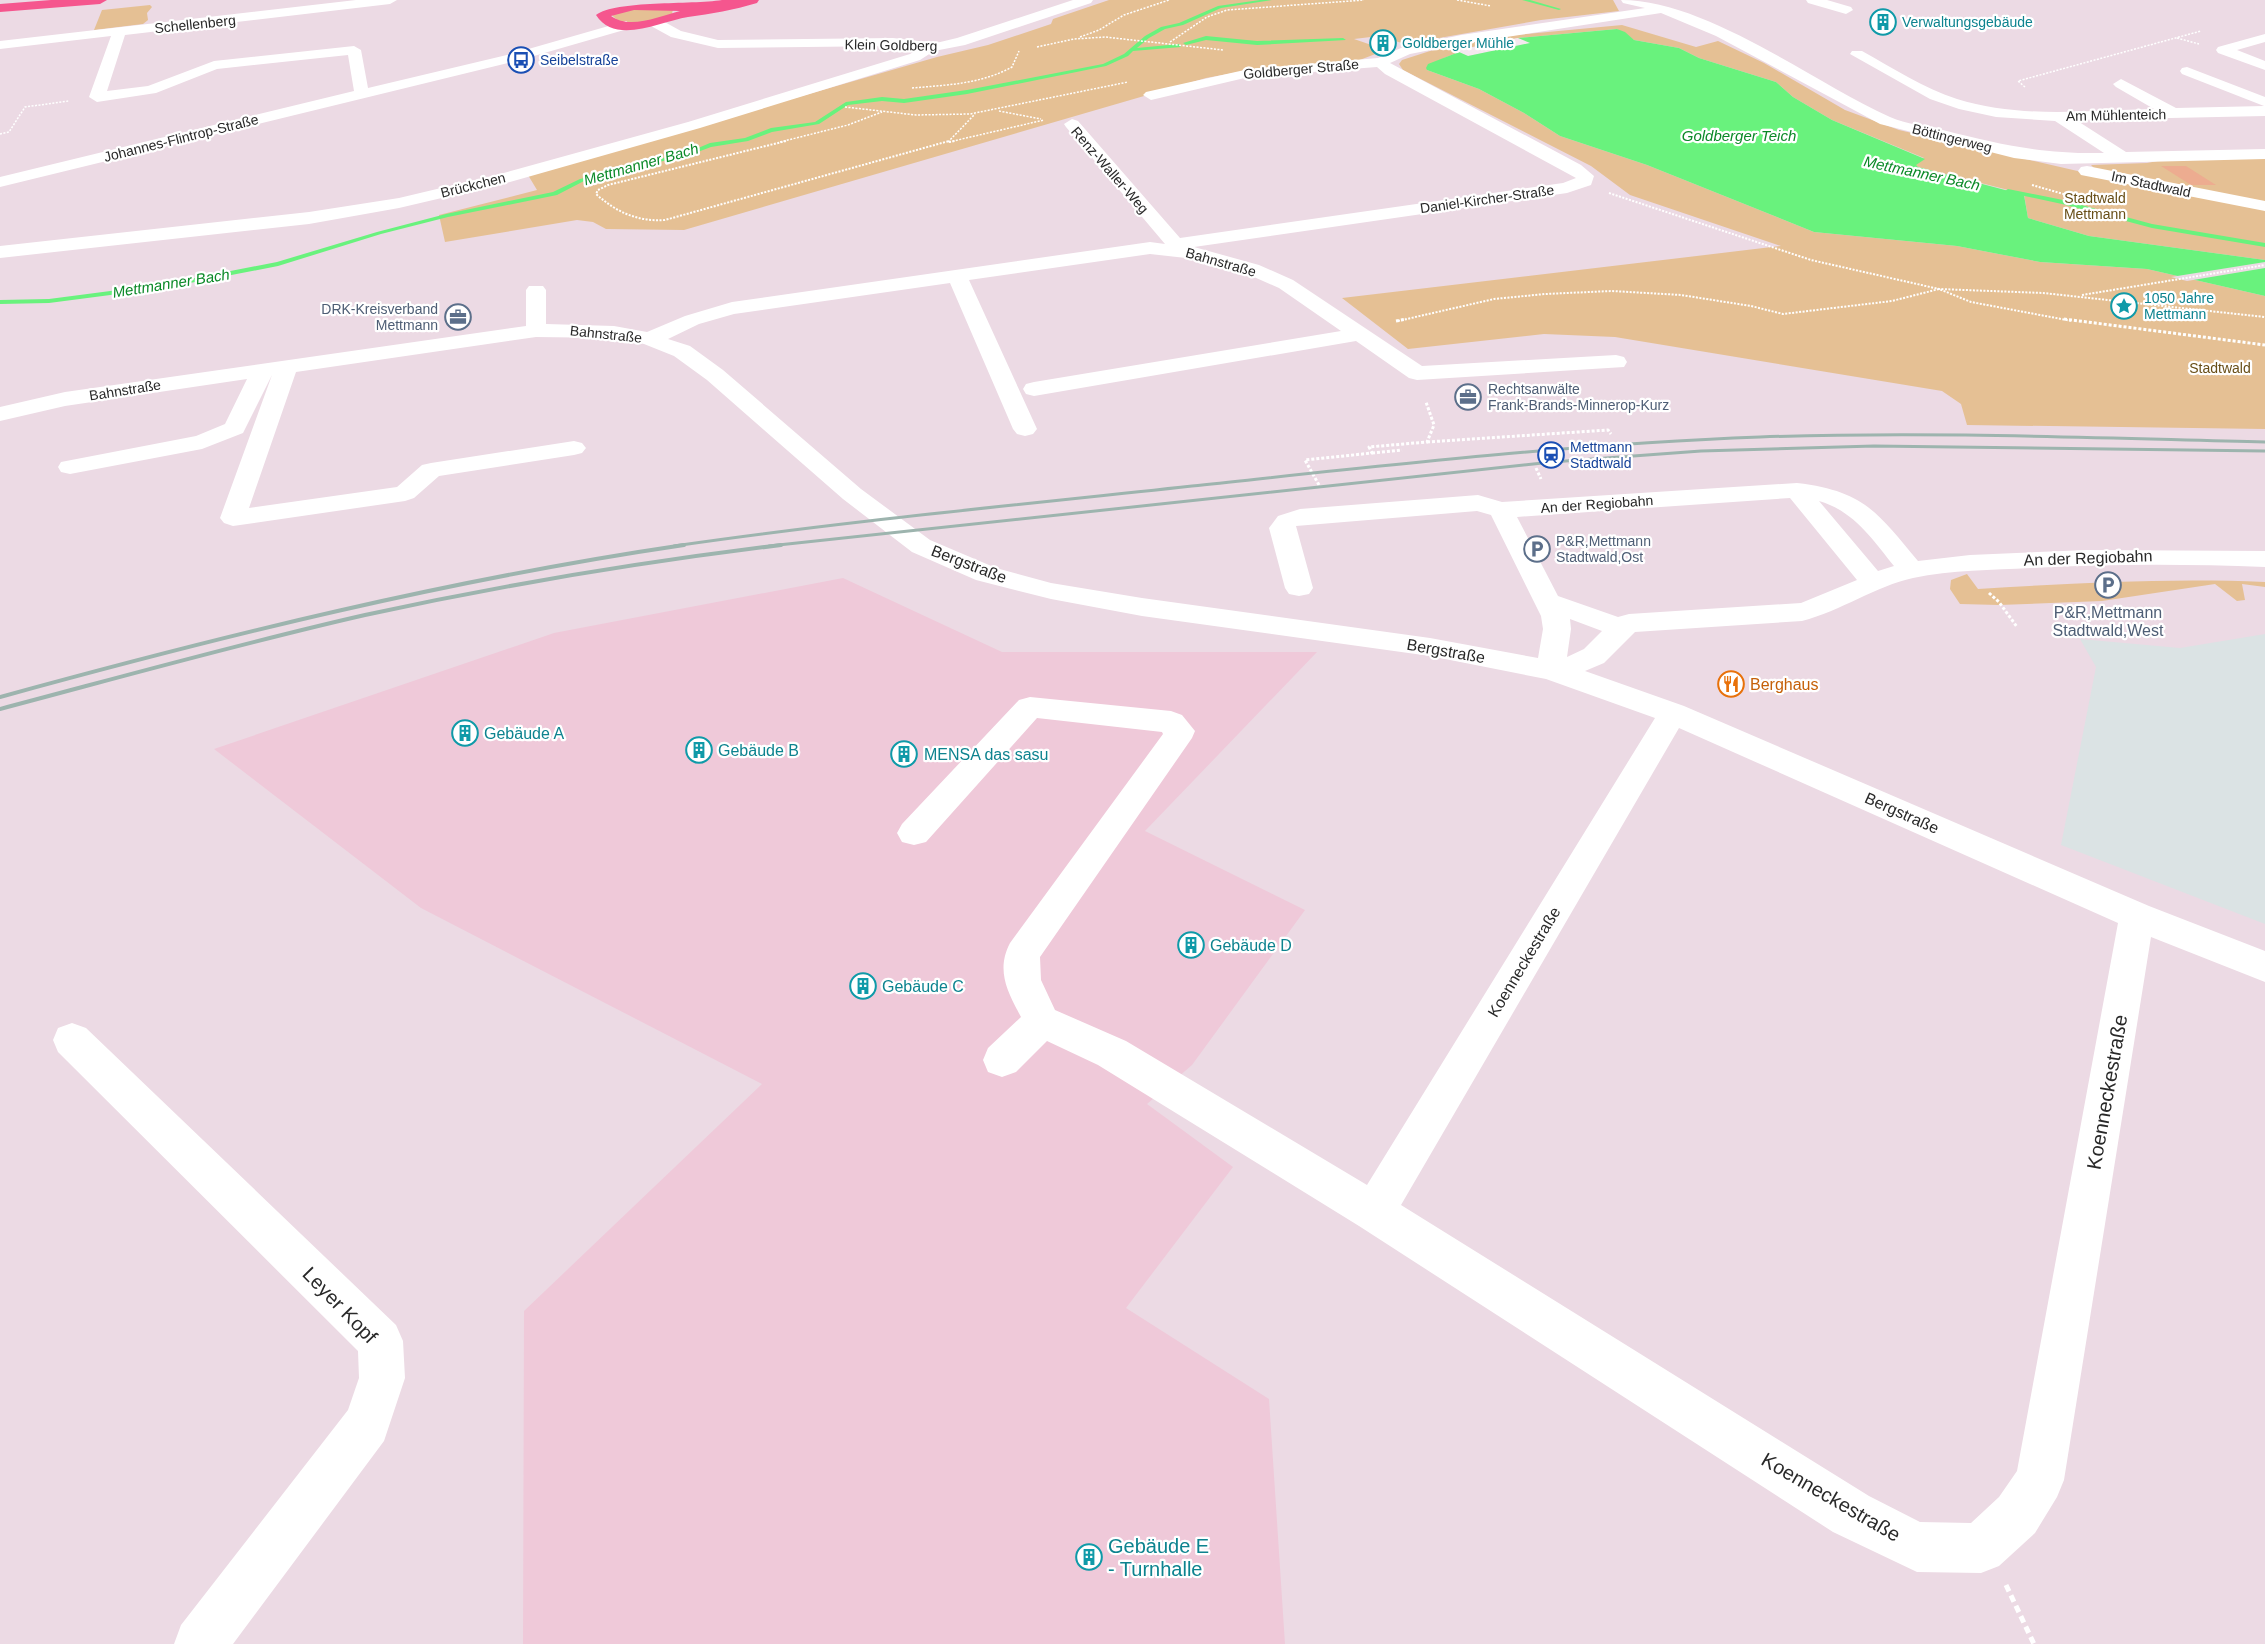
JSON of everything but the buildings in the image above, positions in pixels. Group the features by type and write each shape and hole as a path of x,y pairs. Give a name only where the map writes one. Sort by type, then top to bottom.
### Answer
{"main road":[{"path":"0,8 100,0"},
{"name":"Johannes-Flintrop-Straße","path":"744,0 680,11 656,23 626,25 607,21 603,15 616,3 640,1 670,3 680,11 728,8 752,0"}],"street":[{"name":"Schellenberg","path":"0,45 390,0"},
{"name":"Klein Goldberg","path":"656,23 676,34 723,45 893,42 931,47 960,42 1086,0"},
{"name":"Böttingerweg","path":"1628,0 1666,10 1735,40 1886,121 2039,158 2265,154"},
{"path":"1813,0 1846,10"},
{"name":"Goldberger Straße","path":"1151,95 1249,72 1382,62 1408,51 1490,33 1666,10 1686,4"},
{"name":"Johannes-Flintrop-Straße","path":"577,38 607,21"},
{"name":"Johannes-Flintrop-Straße","path":"0,182 515,57 626,25"},
{"path":"119,32 97,97 151,90 215,60 354,50 362,94"},
{"path":"2265,38 2223,50 2265,66"},
{"path":"1716,47 1727,46 1735,40"},
{"name":"Brückchen","path":"0,252 298,220 439,194 694,125 915,57 931,47"},
{"name":"Am Mühlenteich","path":"1857,54 1924,90 1955,103 2007,114 2058,116 2265,111"},
{"name":"Daniel-Kircher-Straße","path":"1150,248 1567,188 1585,181 1585,176 1575,169 1390,71 1384,67 1382,62"},
{"path":"2187,71 2265,102"},
{"name":"Am Mühlenteich","path":"2121,84 2173,113"},
{"name":"Am Mühlenteich","path":"2058,116 2123,158"},
{"name":"Renz-Waller-Weg","path":"1072,124 1175,244"},
{"name":"Im Stadtwald","path":"2039,158 2085,171 2265,206"},
{"name":"Bahnstraße","path":"0,414 65,399 536,332 563,330 614,332 649,339 692,320 732,308 1150,248 1187,250 1252,269 1286,284 1417,373"},
{"path":"957,275 1025,429"},
{"path":"536,290 536,332"},
{"path":"1034,389 1362,334"},
{"name":"Bergstraße","path":"649,339 682,351 715,375 852,494 921,546 986,574 1051,591 1142,607 1430,647 1551,670 1673,713 2137,916 2265,967"},
{"path":"1417,373 1616,362"},
{"path":"286,368 233,518 405,493 431,470 574,448"},
{"path":"70,467 202,442 235,428 262,371"},
{"path":"1797,490 1873,582"},
{"name":"An der Regiobahn","path":"1299,588 1282,528 1287,521 1311,516 1478,503 1501,510 1797,490 1818,491 1840,497 1855,506 1911,570"},
{"path":"1501,510 1556,616 1557,629 1551,670 1582,663 1598,653 1620,628 1549,602"},
{"name":"An der Regiobahn","path":"1620,628 1629,623 1802,612 1823,607 1873,582 1911,570 1963,563 2096,556 2265,559"},
{"path":"914,833 1030,707 1171,722 1180,731 1023,953 1019,966 1022,980 1042,1021 1002,1060"},
{"name":"Koenneckestraße","path":"1374,1212 1673,713"},
{"name":"Koenneckestraße","path":"1042,1021 1112,1053 1374,1212 1851,1514 1917,1547 1981,1548 2017,1515 2040,1480 2137,916"},
{"name":"Leyer Kopf","path":"72,1040 380,1341 382,1378 367,1424 200,1644"}],"path":[{"path":"1151,5 1161,0"},
{"path":"1031,48 1074,39 1099,30 1124,15 1169,0"},
{"path":"1169,43 1207,17 1227,10 1362,0"},
{"path":"1074,39 1105,37 1157,43"},
{"path":"2177,38 2199,44"},
{"path":"1019,51 1025,49"},
{"path":"847,108 928,117 975,114 1094,87 1135,82"},
{"path":"0,134 9,132 25,107 97,97"},
{"name":"Renz-Waller-Weg","path":"997,110 1072,124"},
{"path":"882,112 848,125 608,185 598,190 596,194 637,219 659,221 948,142 1044,120"},
{"path":"948,142 975,114"},
{"path":"1582,183 1810,260 1939,289 1983,305 2085,323 2265,345"},
{"path":"2076,296 2265,265"},
{"path":"1362,334 1376,324 1453,310 1494,299 1612,291 1681,295 1751,306 1783,314 1901,300 1939,289 2076,296 2265,317"},
{"path":"1417,373 1434,425 1427,442"},
{"path":"1372,453 1369,447 1608,430 1611,434"},
{"path":"1323,493 1305,460 1402,450"},
{"path":"1536,468 1542,480"},
{"path":"1981,1548 2012,1594 2034,1644"}],"shaded area":[{"path":"1518,38 1532,43 1468,56 1456,51"},
{"path":"2161,166 2186,166 2216,185 2191,185"},
{"path":"843,578 1002,652 1317,652 1145,831 1305,910 1192,1065 1147,1104 1233,1167 1126,1308 1269,1399 1285,1644 523,1644 524,1311 762,1084 421,908 214,749 554,633"},
{"path":"2265,634 2265,924 2061,845 2096,667 2080,639 2180,648"}],"green space":[{"path":"1109,0 1613,0 1619,11 1541,20 1405,44 1379,36 1354,39 1386,50 1357,61 1239,72 1206,78 684,230 606,229 593,222 577,220 445,242 439,215 537,190 528,175 937,57 988,45 1051,24 1053,19"},
{"path":"150,5 152,7 147,13 148,20 143,24 94,30 102,10"},
{"path":"673,9 672,14 632,23 617,20 612,15 618,10"},
{"path":"1622,25 1696,47 1718,41 1764,63 1845,110 1899,130 2177,194 2265,208 2265,260 2089,236 2028,218 2024,194 1918,167 1915,165 1924,158 1832,120 1793,97 1776,82 1699,58 1679,48 1634,40 1617,29 1518,38 1457,50 1459,52 1444,58 1427,70 1479,89 1524,113 1560,136 1647,165 1814,232 1957,246 2040,262 2147,269 2265,296 2265,429 1967,425 1961,404 1942,391 1615,337 1544,334 1408,349 1342,298 1781,246 1630,195 1591,166 1403,70 1399,64 1402,60 1430,51 1505,36"},
{"path":"2265,157 2265,204 2097,171 2091,165 2147,163 2163,160"},
{"path":"1967,574 1978,589 2157,581 2265,582 2265,587 2242,584 2245,600 2237,601 2215,584 2102,601 1999,605 1960,604 1950,589 1951,580"}],"water":[{"name":"Goldberger Teich","path":"1617,29 1625,32 1634,40 1679,48 1699,58 1776,82 1793,97 1832,120 1925,159 1916,165 1918,167 2024,195 2028,218 2089,236 2265,260 2265,296 2147,269 2040,262 1957,246 1814,232 1647,165 1560,136 1524,113 1479,89 1426,68 1428,64 1459,52 1468,56 1530,43 1518,38"}],"pier":[{"path":"2265,262 2265,268 2187,281 2171,277"}],"waterway":[{"name":"Mettmanner Bach","path":"0,302 49,301 164,286 278,264 379,233 448,215 555,194 582,180 693,152 710,145 746,140 771,130 817,123 846,104 882,99 904,101 967,92 1104,65 1126,55 1147,37 1163,28 1181,24 1220,7 1270,0"},
{"name":"Mettmanner Bach","path":"1524,0 1559,9"},
{"path":"1186,43 1206,38 1257,43 1343,40"},
{"path":"1132,50 1179,46"},
{"name":"Mettmanner Bach","path":"2008,191 2063,202 2152,226 2265,245"}],"railway":[{"path":"674,546 997,507 1405,464 1547,450 1689,440 1886,435 2265,442"},
{"path":"769,546 1552,462 1701,451 1874,446 2265,451"},
{"path":"0,697 169,652 425,592 511,574 684,545"},
{"path":"0,709 273,637 417,604 572,575 781,545"}],"place":[{"name":"Verwaltungsgebäude","path":"1883,22"},
{"name":"Goldberger Mühle","path":"1383,43"},
{"name":"Seibelstraße","path":"521,60"},
{"name":"1050 Jahre Mettmann","path":"2124,306"},
{"name":"DRK-Kreisverband Mettmann","path":"458,317"},
{"name":"Rechtsanwälte Frank-Brands-Minnerop-Kurz","path":"1468,397"},
{"name":"Mettmann Stadtwald","path":"1551,455"},
{"name":"P&R,Mettmann Stadtwald,Ost","path":"1537,549"},
{"name":"P&R,Mettmann Stadtwald,West","path":"2108,585"},
{"name":"Berghaus","path":"1731,684"},
{"name":"Gebäude A","path":"465,733"},
{"name":"Gebäude B","path":"699,750"},
{"name":"MENSA das sasu","path":"904,754"},
{"name":"Gebäude D","path":"1191,945"},
{"name":"Gebäude C","path":"863,986"},
{"name":"Gebäude E - Turnhalle","path":"1089,1557"}],"park label":[{"name":"Stadtwald Mettmann","path":"2095,206"},
{"name":"Stadtwald","path":"2220,368"}]}
